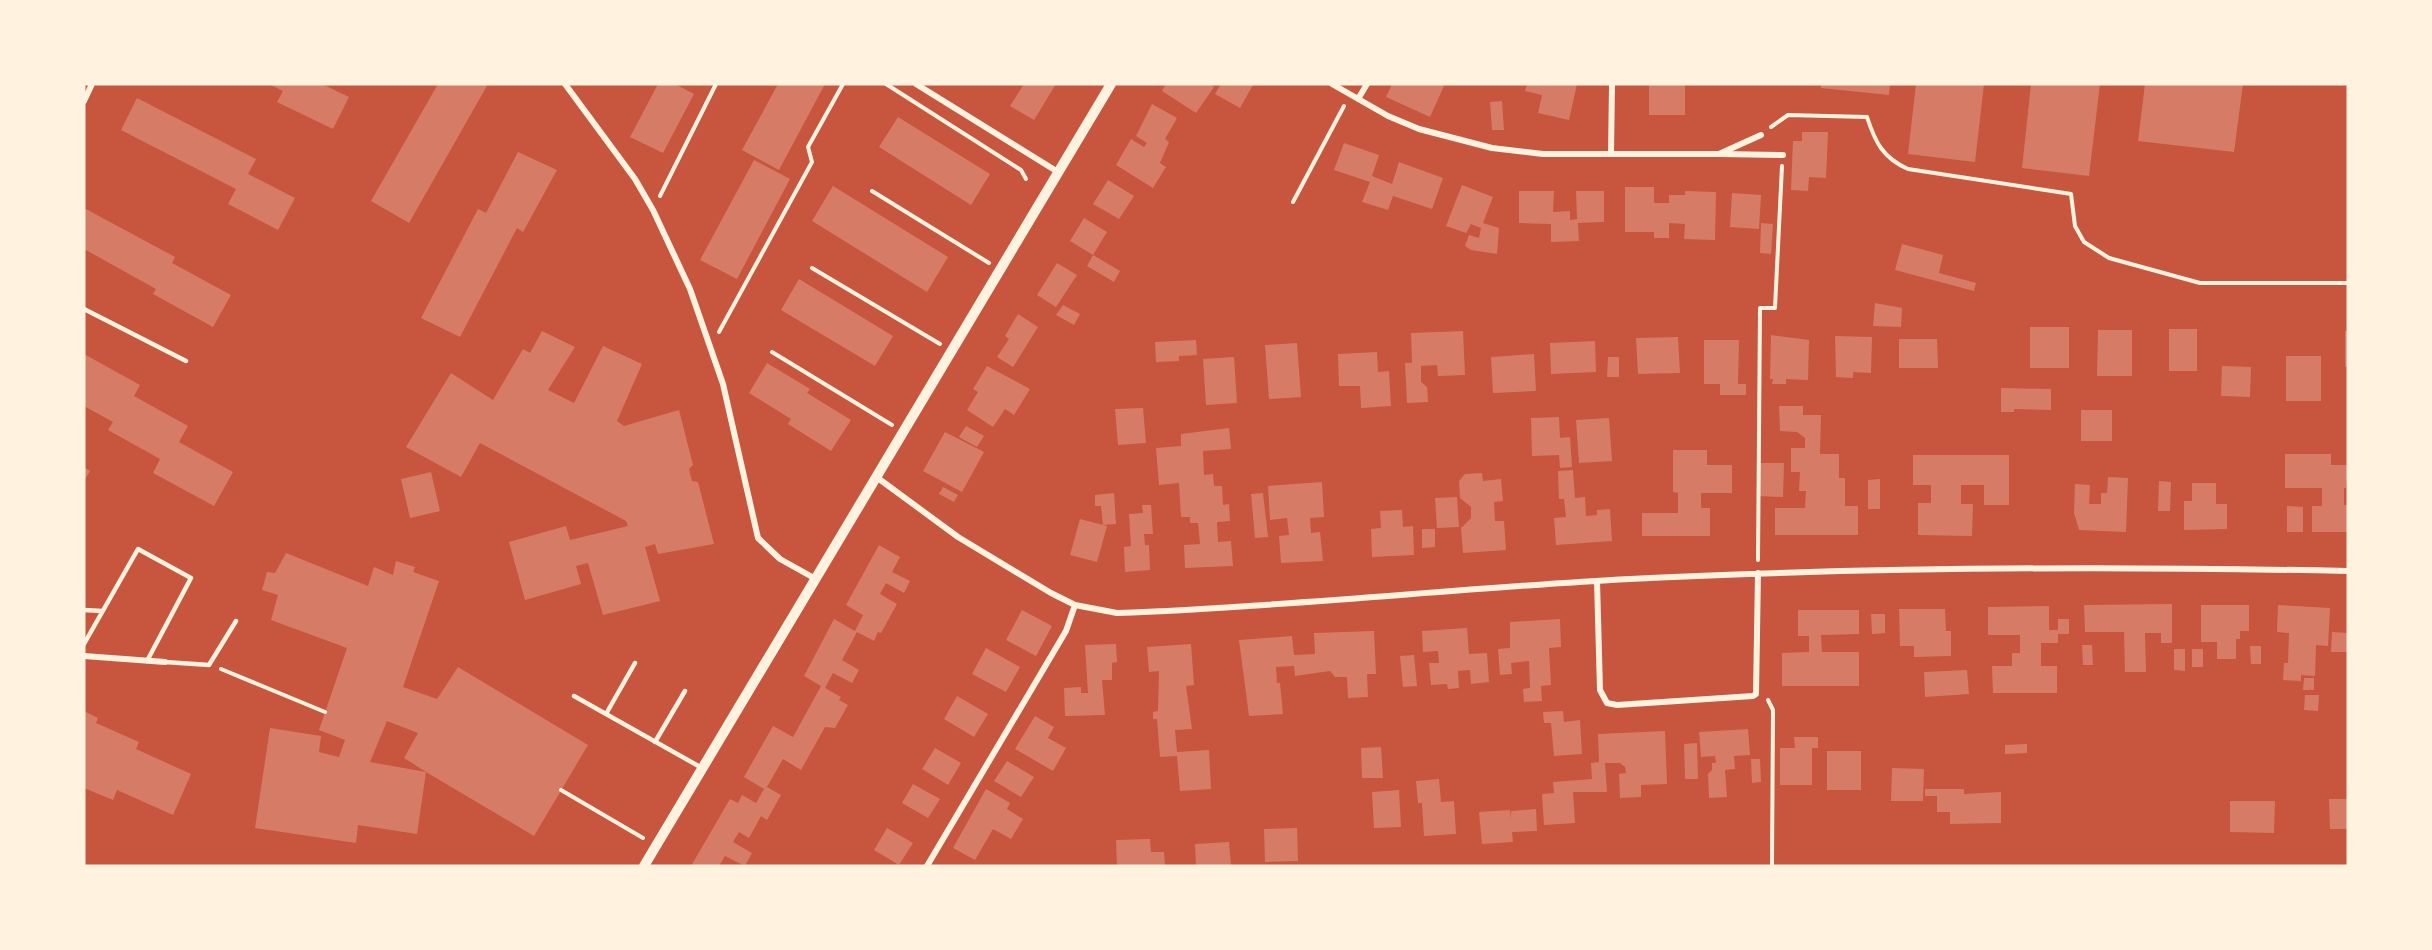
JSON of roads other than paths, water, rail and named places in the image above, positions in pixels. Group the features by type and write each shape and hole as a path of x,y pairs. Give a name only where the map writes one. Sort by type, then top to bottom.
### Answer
{"street":[{"path":"84,101 92,84"},
{"path":"565,84 617,152 653,210 690,289 712,346 728,405 758,538 780,559 814,578"},
{"path":"916,84 1058,172"},
{"path":"644,866 950,350 1111,84"},
{"path":"1332,84 1419,129 1492,148 1543,154 1783,155"},
{"path":"1358,99 1367,84"},
{"path":"1611,153 1612,84"},
{"path":"1719,154 1761,135"},
{"path":"875,476 958,537 1075,605 1097,611 1138,612 1597,581 1758,573 2135,569 2348,571"},
{"path":"1597,581 1600,690 1607,703 1753,696 1756,694 1758,573"},
{"path":"927,866 1066,631 1075,605"},
{"path":"84,656 165,662"}],"lane":[{"path":"84,309 186,361"},
{"path":"84,644 138,549 191,578 147,661"},
{"path":"84,610 102,611"},
{"path":"165,662 209,664 236,621"},
{"path":"606,714 635,663"},
{"path":"655,742 685,692"},
{"path":"574,696 702,768"}]}
